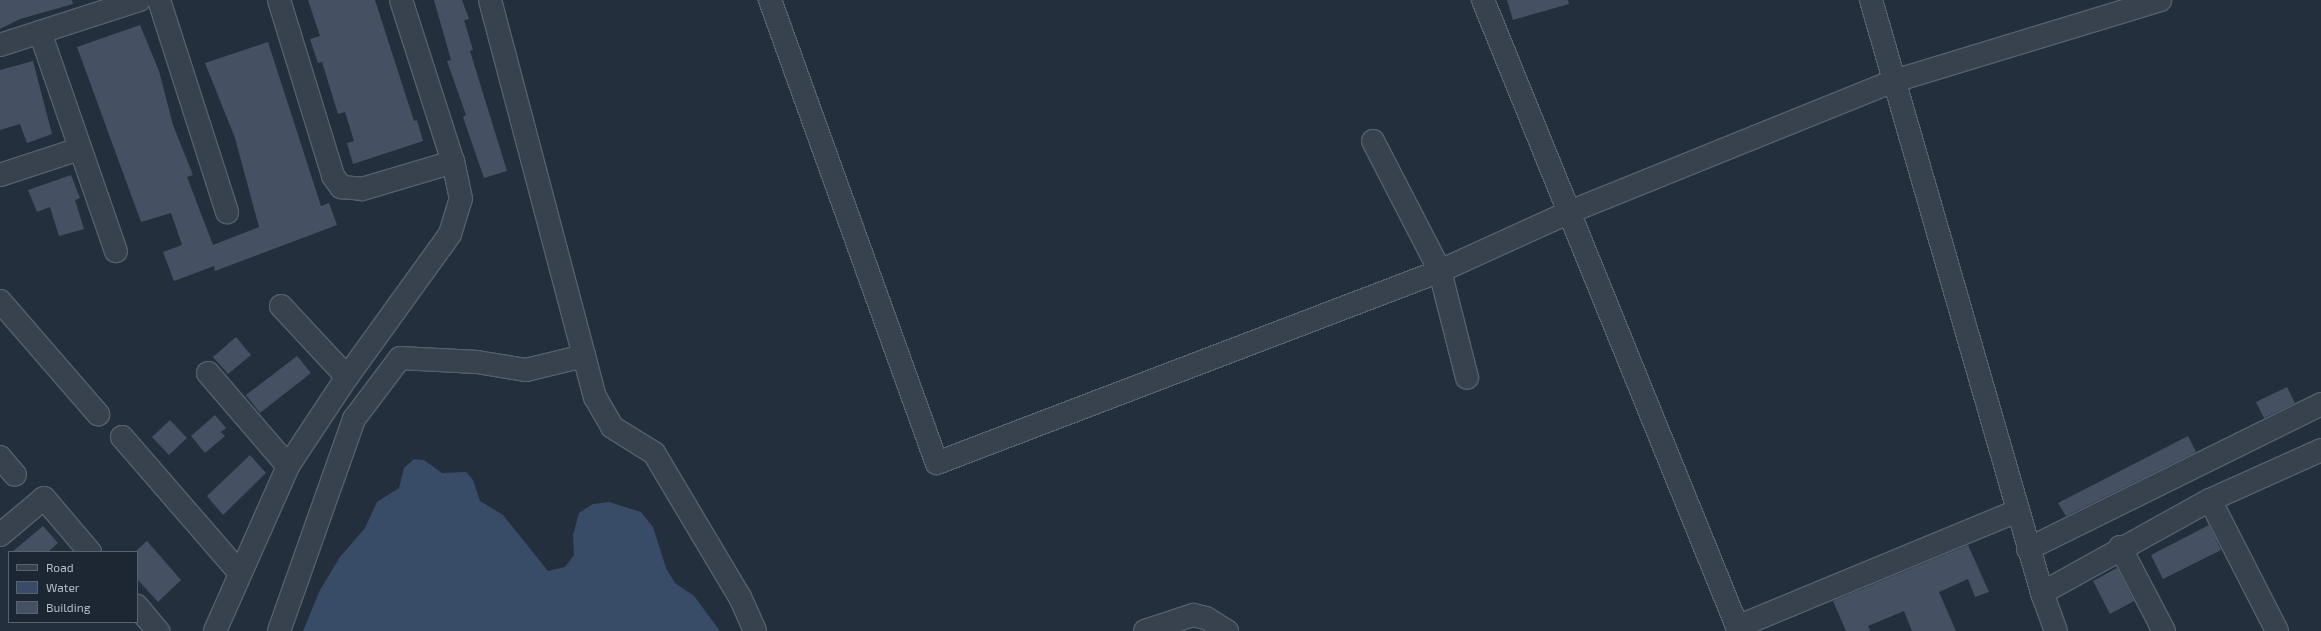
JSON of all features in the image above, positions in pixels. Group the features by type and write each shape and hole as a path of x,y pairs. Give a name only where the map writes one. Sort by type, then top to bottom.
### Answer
{"street":[{"path":"0,45 139,0"},
{"path":"158,0 227,212"},
{"path":"279,0 333,176 341,186 362,189 454,162"},
{"path":"215,631 238,572 288,466 347,377 450,234 461,199 454,162 401,0"},
{"path":"490,0 595,397 612,427 654,453 740,598 755,631"},
{"path":"770,0 937,463 1440,271 1567,213 1894,81 2160,0"},
{"path":"1483,0 1567,213 1738,629 2017,511"},
{"path":"1872,0 2028,549 2056,631"},
{"path":"40,32 79,149 116,251"},
{"path":"1373,141 1440,271 1467,378"},
{"path":"0,175 79,149"},
{"path":"281,306 347,377"},
{"path":"2,308 98,414"},
{"path":"279,631 354,419 400,358 477,362 526,370 584,356"},
{"path":"208,373 288,466"},
{"path":"2028,549 2321,404"},
{"path":"122,437 238,572"},
{"path":"0,457 15,475"},
{"path":"2042,593 2120,547 2210,500 2318,459"},
{"path":"0,535 44,498 89,551"},
{"path":"2210,500 2277,631"},
{"path":"2120,547 2164,631"},
{"path":"138,607 158,631"},
{"path":"1145,631 1193,615 1206,618 1227,631"}],"water":[{"path":"414,459 424,460 442,473 466,472 473,480 480,501 503,515 548,571 565,567 574,555 573,535 579,513 593,504 609,502 641,512 653,527 666,568 675,583 694,596 720,631 303,631 320,590 340,557 365,528 377,502 399,488 404,468"}],"building":[{"path":"0,0 72,0 73,4 20,19 0,29"},
{"path":"308,0 375,0 414,121 417,120 423,141 353,164 347,143 354,141 345,112 338,114 322,62 318,63 310,39 320,36"},
{"path":"434,0 462,0 469,19 464,20 473,50 470,51 507,171 484,178 463,117 466,115 447,61 451,60"},
{"path":"1507,0 1568,0 1569,4 1513,20"},
{"path":"140,25 159,71 173,125 193,175 187,177 213,245 259,227 235,138 205,63 268,42 321,206 329,203 337,225 215,271 214,266 174,281 163,252 182,245 171,213 141,222 77,47"},
{"path":"33,61 52,134 27,143 20,124 0,130 0,70"},
{"path":"71,175 80,198 75,200 84,229 59,236 50,207 37,212 28,190"},
{"path":"236,337 251,355 228,374 213,357"},
{"path":"297,356 311,373 260,413 246,395"},
{"path":"2287,387 2295,403 2264,418 2256,402"},
{"path":"215,415 226,428 221,432 225,436 205,453 191,436"},
{"path":"170,420 187,438 169,455 152,437"},
{"path":"2188,436 2196,452 2066,516 2058,503"},
{"path":"250,455 266,473 223,515 207,496"},
{"path":"2209,525 2221,550 2163,579 2151,555"},
{"path":"43,526 58,543 49,551 13,551"},
{"path":"147,541 181,580 158,602 138,580 137,550"},
{"path":"1968,545 1989,592 1975,597 1968,579 1939,592 1956,631 1912,631 1904,611 1868,626 1870,631 1846,631 1833,601"},
{"path":"2117,568 2134,601 2110,614 2093,581"}]}
